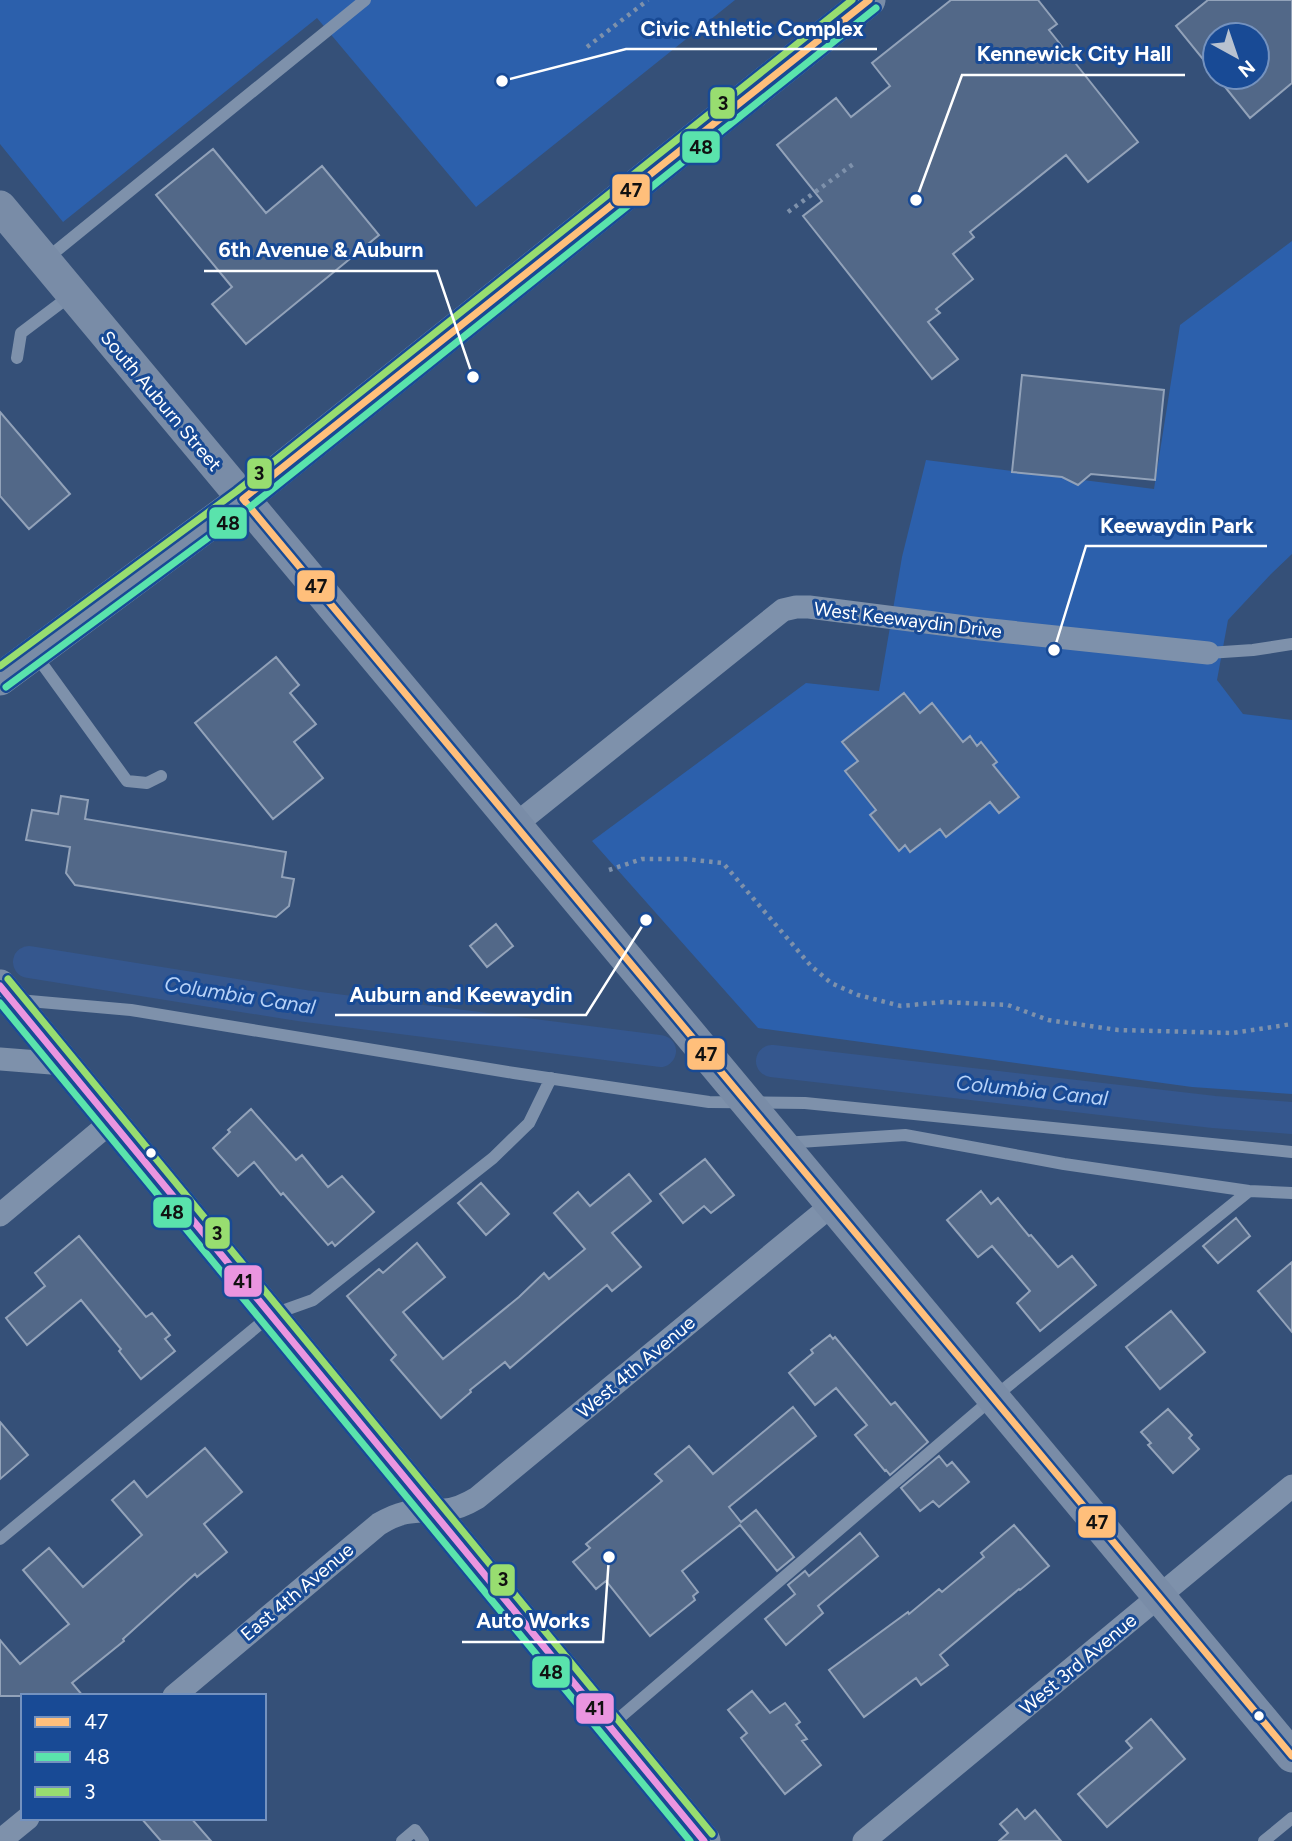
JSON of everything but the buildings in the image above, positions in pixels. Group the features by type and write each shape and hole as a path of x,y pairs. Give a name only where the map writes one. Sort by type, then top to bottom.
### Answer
{"street":[{"path":"0,679 243,499 869,0"},
{"name":"South Auburn Street","path":"0,207 1292,1756"},
{"name":"West Keewaydin Drive","path":"515,825 783,610 809,607 981,629 1208,653"},
{"path":"4,994 704,1841"},
{"path":"0,1059 64,1064"},
{"path":"0,1215 111,1122"},
{"name":"West 4th Avenue","path":"430,1509 461,1507 477,1498 832,1205"},
{"name":"West 3rd Avenue","path":"864,1841 1292,1486"},
{"name":"East 4th Avenue","path":"176,1694 379,1524 394,1515 430,1509"},
{"path":"0,1841 25,1820"}],"lane":[{"path":"44,261 365,0"},
{"path":"17,358 21,333 72,294"},
{"path":"1208,653 1241,652 1292,644"},
{"path":"34,654 127,781 147,783 160,776"},
{"path":"4,994 131,1010 551,1079 709,1102 804,1103 854,1107 1292,1152"},
{"path":"0,1539 271,1315 313,1300 492,1158 528,1123 551,1079"},
{"path":"780,1143 905,1135 1065,1164 1249,1191 1292,1193"},
{"path":"610,1726 993,1398 1249,1191"},
{"path":"1264,1841 1292,1818"},
{"path":"402,1841 415,1830 423,1841"}],"path":[{"path":"587,47 640,2 648,0"},
{"path":"788,212 856,162"},
{"path":"610,870 642,859 685,859 723,863 811,966 831,983 858,995 901,1006 943,1002 1009,1005 1048,1020 1118,1030 1233,1033 1292,1024"}],"shaded area":[{"path":"0,0 735,0 476,207 317,18 63,222 0,144"},
{"path":"1292,241 1292,554 1228,620 1217,680 1243,714 1292,720 1292,1094 1192,1087 758,1028 592,841 806,683 879,691 902,557 926,460 1154,489 1180,325"}],"waterway":[{"name":"Columbia Canal","path":"29,962 305,1006 660,1051"},
{"name":"Columbia Canal","path":"772,1061 1214,1112 1292,1118"}],"transit line":[{"name":"3","path":"0,666 237,491 852,0"},
{"name":"47","path":"869,0 243,499 1292,1756"},
{"name":"48","path":"6,687 250,507 876,8"},
{"name":"3","path":"8,979 712,1834"},
{"name":"41","path":"0,986 704,1841"},
{"name":"48","path":"0,1003 690,1841"}],"place":[{"name":"Civic Athletic Complex","path":"502,81"},
{"name":"Kennewick City Hall","path":"916,200"},
{"name":"6th Avenue & Auburn","path":"473,377"},
{"name":"Keewaydin Park","path":"1054,650"},
{"name":"Auburn and Keewaydin","path":"646,920"},
{"name":"Auto Works","path":"609,1557"}]}
